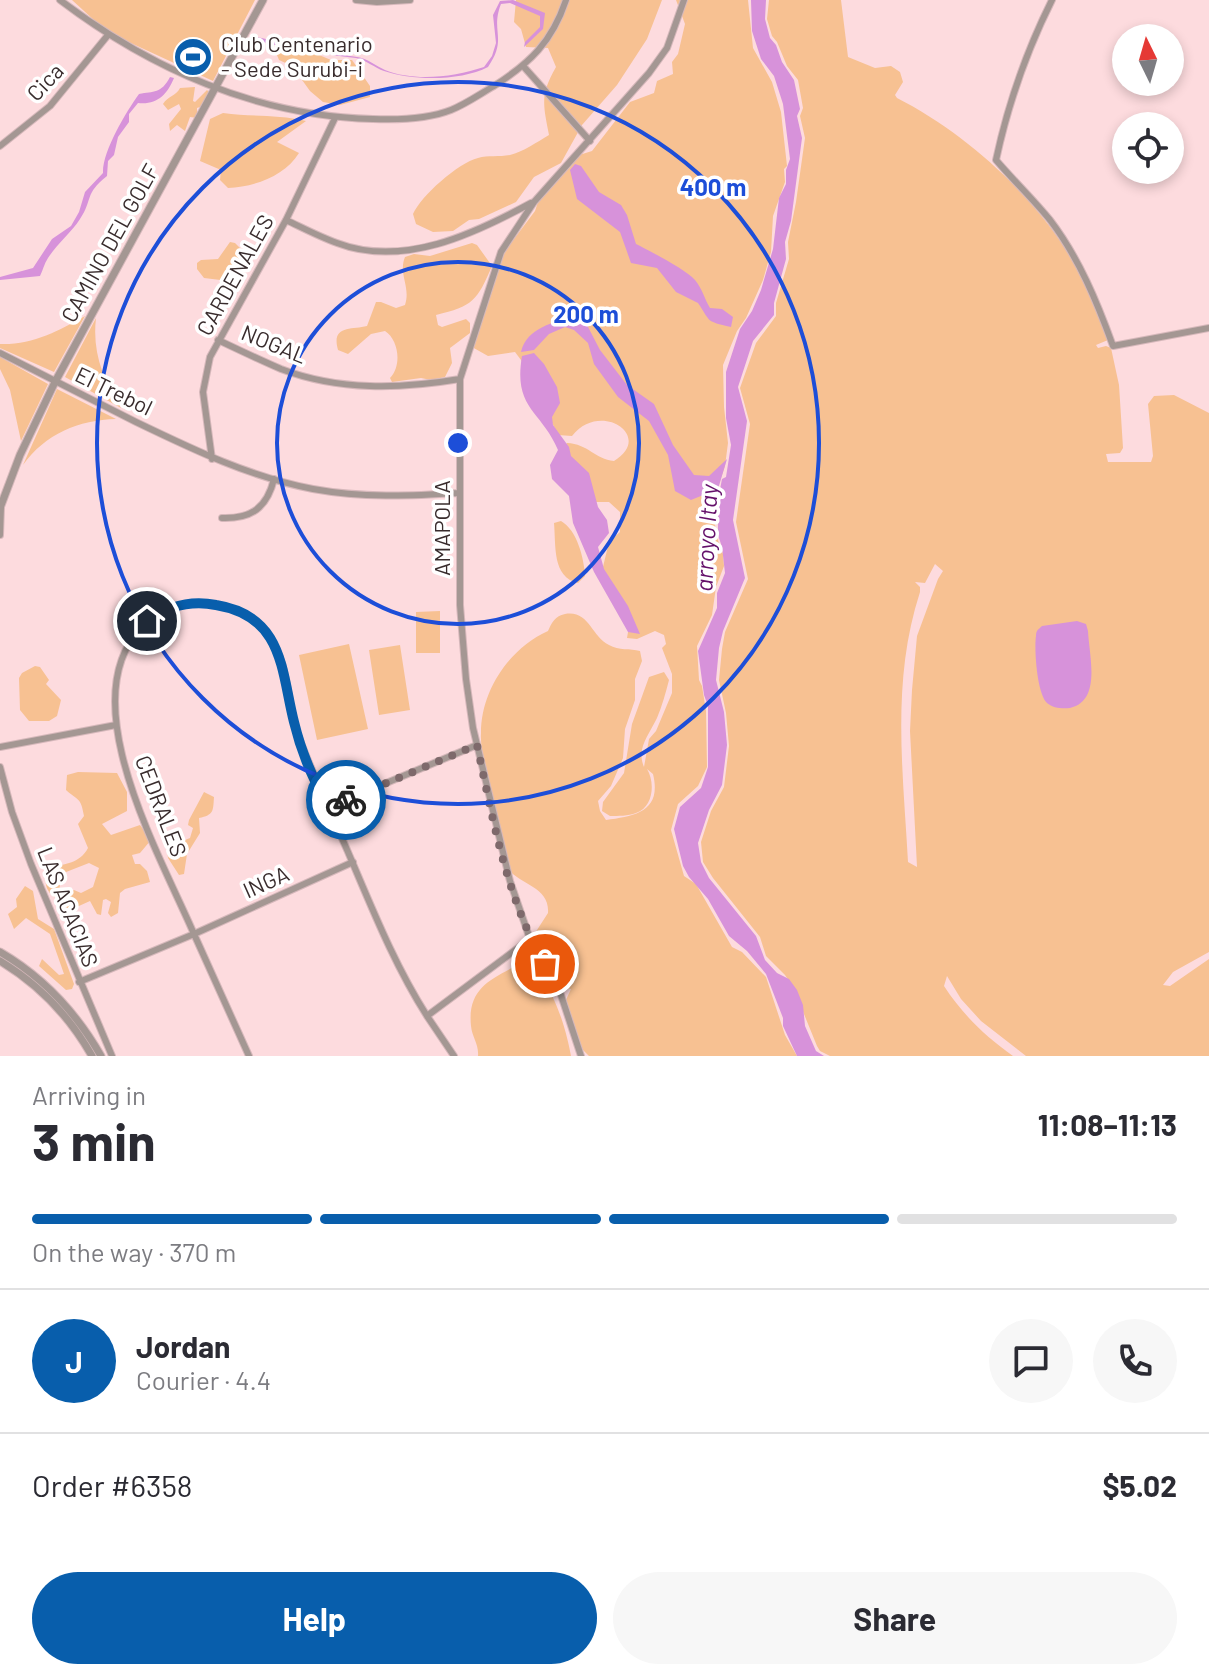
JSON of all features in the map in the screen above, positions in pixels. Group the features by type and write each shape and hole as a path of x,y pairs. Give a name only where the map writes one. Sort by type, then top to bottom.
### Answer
{"street":[{"path":"60,0 108,35 169,69 216,89 335,118 388,119 450,111 524,67 552,34 566,0"},
{"name":"CAMINO DEL GOLF","path":"0,508 20,455 55,382 263,0"},
{"path":"356,0 410,0"},
{"name":"AMAPOLA","path":"581,1056 559,989 530,939 499,845 477,745 466,679 460,605 460,379 501,252 534,202 618,111 667,48 684,0"},
{"path":"1052,0 1030,45 1008,106 996,160 1048,217 1070,250 1098,306 1113,346 1209,328"},
{"name":"Cica","path":"0,146 50,106 108,35"},
{"path":"524,67 590,141"},
{"name":"CARDENALES","path":"212,459 203,392 210,357 286,220 335,118"},
{"path":"286,220 339,244 377,250 419,249 487,226 534,202"},
{"name":"NOGAL","path":"218,340 280,368 353,386 378,387 460,379"},
{"name":"El Trebol","path":"0,353 212,459 274,479 341,493 409,496 459,493"},
{"path":"222,518 239,518 256,511 270,493 274,479"},
{"path":"0,508 0,535"},
{"name":"CEDRALES","path":"249,1056 130,783 116,725 115,682 118,666 131,637 147,621 183,604 200,603 234,609 248,616 263,629 281,657 297,732 318,787 396,964 454,1056"},
{"path":"0,747 116,725"},
{"path":"329,807 477,745"},
{"name":"LAS ACACIAS","path":"0,767 3,793 112,1056"},
{"name":"INGA","path":"194,934 353,862"},
{"path":"79,982 194,934"},
{"path":"427,1016 530,939"},
{"path":"0,952 52,992 76,1019 101,1056"},
{"path":"0,961 29,981 61,1012 92,1056"}],"shaded area":[{"name":"Club Centenario - Sede Surubi-i","path":"72,0 255,0 213,81 107,32"},
{"path":"513,0 545,13 543,29 524,47 540,27 540,16 510,3 501,4 497,49 488,67 451,77 410,76 447,76 484,67 496,43 493,15 500,1"},
{"path":"516,0 662,0 647,39 617,85 582,125 561,163 534,177 516,202 479,219 469,220 453,231 433,232 416,224 413,214 441,181 470,161 515,154 549,135 544,100 556,67 548,48 526,47 521,29 514,22"},
{"path":"676,0 748,0 753,48 772,82 781,112 787,166 773,216 771,252 763,280 723,365 728,443 725,466 716,493 715,532 724,566 716,587 712,615 697,646 699,680 706,711 707,767 698,786 678,804 671,830 684,876 696,884 732,947 742,952 766,977 785,1035 797,1056 589,1056 583,1050 565,1002 571,989 557,986 532,949 537,930 548,913 544,896 505,865 498,845 494,809 486,797 488,781 481,733 482,717 492,686 510,659 534,638 548,631 559,616 579,616 609,645 640,651 642,661 635,679 635,700 625,729 623,758 611,786 598,801 600,811 606,820 633,814 610,816 602,811 603,802 624,773 632,724 649,677 664,672 669,680 659,713 642,748 644,767 649,739 656,731 672,693 672,674 662,648 666,644 664,635 655,631 637,639 627,638 629,626 602,571 609,542 620,532 620,512 609,502 595,502 563,447 567,443 574,444 614,461 625,451 629,441 626,433 608,421 596,421 572,436 558,435 515,352 488,356 472,347 505,251 535,211 539,199 576,156 592,151 630,102 654,93 657,81 673,74 672,62 678,54 685,24","holes":["647,769 653,774 655,786 650,804 642,810 651,794"]},
{"path":"751,0 766,0 765,19 770,38 794,80 802,138 791,221 785,242 786,259 774,303 774,315 753,341 738,387 747,421 733,520 745,578 719,648 716,680 724,712 727,745 722,785 709,810 698,843 701,862 709,878 756,936 765,960 777,973 789,979 797,990 803,1005 805,1026 816,1051 824,1056 797,1056 783,1026 783,1018 766,974 747,951 729,936 708,899 689,877 683,866 674,829 680,807 701,788 708,767 708,706 698,651 717,608 717,593 725,573 718,535 718,500 722,479 726,477 731,445 726,418 726,372 740,329 761,290 773,249 779,198 786,184 790,159 783,104 774,76 761,59 752,31"},
{"path":"769,0 841,0 848,57 875,68 891,66 900,72 903,82 895,95 897,98 944,126 989,161 1047,223 1088,291 1108,340 1096,345 1098,348 1111,348 1119,385 1123,448 1120,453 1106,454 1108,462 1151,462 1148,404 1154,396 1174,395 1209,413 1209,952 1173,972 1163,985 1170,986 1209,959 1209,1056 1026,1056 981,1021 961,999 947,976 944,986 967,1016 1013,1056 830,1056 817,1046 793,987 766,956 760,937 703,862 701,842 711,811 724,787 729,746 719,680 722,649 725,632 748,579 736,522 750,424 740,388 756,343 776,316 776,303 789,259 788,242 805,138 798,80 787,66 767,19","holes":["935,564 943,571 917,636 912,690 910,731 917,867 908,862 902,692 911,625 920,592 915,582 925,583"]},
{"path":"253,36 368,60 385,70 405,75 396,74 381,70 356,58 304,51 252,39"},
{"path":"279,46 300,47 331,60 352,60 370,86 370,97 340,105 323,102 310,91 292,66 279,60 275,50"},
{"path":"170,77 174,78 160,98 138,103 129,114 129,122 118,137 114,155 108,161 107,176 95,188 80,219 45,262 40,276 0,280 0,277 33,268 52,239 71,226 85,192 103,173 111,144 139,94 160,89"},
{"path":"195,87 195,102 207,90 210,93 206,105 197,108 197,118 190,117 185,131 177,125 170,131 169,124 181,109 179,104 168,110 163,104 180,88"},
{"path":"223,113 306,121 277,142 299,153 286,168 268,179 228,188 220,180 221,170 200,161 210,119"},
{"path":"575,164 581,166 599,192 621,205 636,244 667,260 695,280 710,308 722,309 733,317 731,327 710,320 698,303 676,292 657,268 631,263 620,232 577,199 570,170"},
{"path":"230,242 243,251 245,274 237,282 204,278 197,269 197,263 218,259"},
{"path":"472,243 477,245 492,266 472,300 436,315 438,325 442,327 466,319 470,323 470,333 450,348 452,363 445,377 392,382 390,378 396,367 397,353 393,340 385,331 371,334 348,354 338,350 337,336 340,332 367,326 376,302 396,308 405,305 405,257 414,254 430,256"},
{"path":"575,315 587,325 600,350 627,385 654,404 673,445 694,475 709,476 727,459 718,489 691,500 675,491 668,455 649,421 618,397 594,364 588,343 574,330 565,327 549,334 534,350 521,352 535,331"},
{"path":"85,316 54,372 0,348 0,344 45,336"},
{"path":"96,318 100,365 121,408 65,377"},
{"path":"534,353 557,387 560,403 552,417 553,425 569,447 571,456 589,473 598,507 607,520 609,533 598,547 604,569 628,606 640,634 628,632 594,572 573,523 569,496 552,479 550,465 558,450 530,408 521,387 522,356"},
{"path":"0,357 48,384 21,441 10,390 0,369"},
{"path":"57,389 116,419 89,422 64,431 42,445 23,465"},
{"path":"561,521 571,531 581,553 585,576 578,583 564,574 557,559 554,523"},
{"path":"440,611 440,653 416,653 416,612"},
{"path":"1077,621 1086,624 1088,631 1090,687 1080,704 1058,708 1047,703 1041,691 1036,661 1036,632 1042,626"},
{"path":"349,644 368,729 317,740 299,655"},
{"path":"400,645 410,710 379,715 369,650"},
{"path":"35,666 40,667 49,680 46,684 61,700 57,716 49,721 29,721 20,710 19,678"},
{"path":"78,772 117,773 127,792 127,811 102,824 111,835 140,825 151,840 140,853 132,855 135,864 140,864 147,871 150,882 120,893 118,913 111,917 108,913 111,902 106,899 103,900 101,915 97,914 90,901 70,910 64,906 69,892 74,890 81,893 93,887 99,868 89,863 61,874 56,898 46,884 50,866 76,860 88,848 78,824 84,816 82,805 66,790 67,775"},
{"path":"204,792 214,797 213,809 210,814 199,818 200,833 187,854 184,874 179,875 168,858 166,843 190,838 193,828 188,825 189,820"},
{"path":"25,886 33,891 38,919 54,929 74,984 72,989 66,990 39,966 42,959 59,975 64,974 50,934 26,918 14,929 8,914 17,907 16,899"},
{"path":"521,963 532,969 549,989 561,1017 571,1056 478,1056 471,1026 477,993 491,980"}],"way so far":[{"path":"346,800 477,745 510,881 530,939 545,964"}],"place":[{"name":"Club Centenario - Sede Surubi-i","path":"193,57"}],"route":[{"path":"147,621 167,609 200,603 234,609 255,622 269,636 281,657 297,732 323,797 329,807 346,800"}],"water label":[{"name":"arroyo Itay","path":"707,538"}]}
